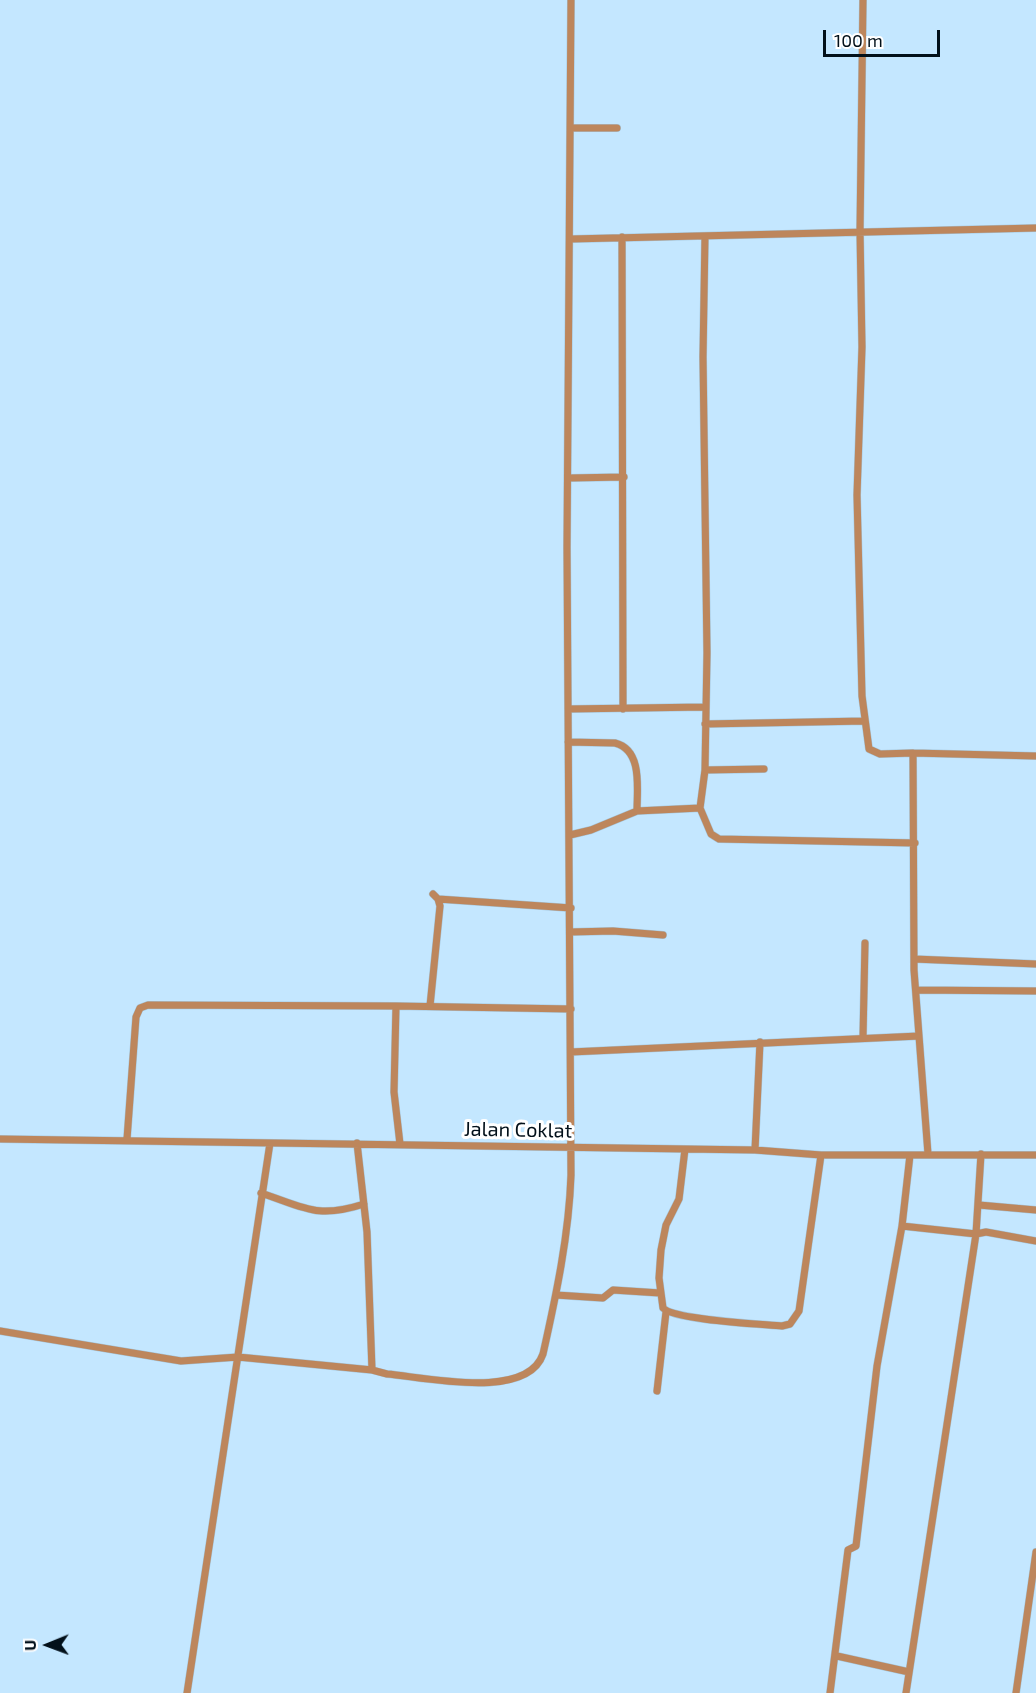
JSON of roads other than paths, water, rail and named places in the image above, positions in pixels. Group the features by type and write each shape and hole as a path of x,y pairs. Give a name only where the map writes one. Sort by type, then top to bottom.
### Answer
{"street":[{"path":"0,1330 181,1361 238,1357 486,1383 531,1372 540,1362 556,1295 570,1190 571,908 568,709 571,0"},
{"path":"863,0 860,231 862,347 857,495 865,721 869,749 880,754 1036,756"},
{"path":"570,128 617,128"},
{"path":"571,239 1036,228"},
{"path":"705,236 705,770 700,808 711,834 719,839 915,843"},
{"path":"622,237 623,709"},
{"path":"569,478 624,477"},
{"path":"568,709 705,707"},
{"path":"705,724 865,721"},
{"path":"568,742 615,742 621,744 632,754 636,763 637,811"},
{"path":"913,753 914,959 928,1154"},
{"path":"705,770 764,769"},
{"path":"570,835 591,830 637,811 700,808"},
{"path":"430,1006 436,896 571,908"},
{"path":"570,932 613,931 663,935"},
{"path":"863,1036 865,943"},
{"path":"914,959 1036,964"},
{"path":"916,990 1036,991"},
{"path":"127,1139 136,1017 139,1009 144,1006 430,1006 571,1009"},
{"path":"396,1006 394,1092 400,1144"},
{"path":"571,1052 863,1036 919,1036"},
{"path":"755,1150 760,1042"},
{"name":"Jalan Coklat","path":"0,1139 127,1139 755,1150 821,1155 1036,1155"},
{"path":"187,1693 270,1143"},
{"path":"357,1143 364,1204 372,1370"},
{"path":"685,1149 679,1199 664,1231 661,1305 666,1312 690,1318 766,1325 787,1325 793,1322 799,1311 821,1155"},
{"path":"906,1693 976,1234 981,1154"},
{"path":"830,1693 837,1656 848,1550 856,1546 877,1366 905,1227 910,1155"},
{"path":"261,1193 323,1213 340,1212 364,1204"},
{"path":"979,1205 1036,1210"},
{"path":"905,1227 976,1234 986,1232 1036,1241"},
{"path":"556,1295 596,1298 606,1297 613,1290 660,1293"},
{"path":"657,1391 666,1312"},
{"path":"1016,1693 1036,1552"},
{"path":"837,1656 909,1672"}]}
